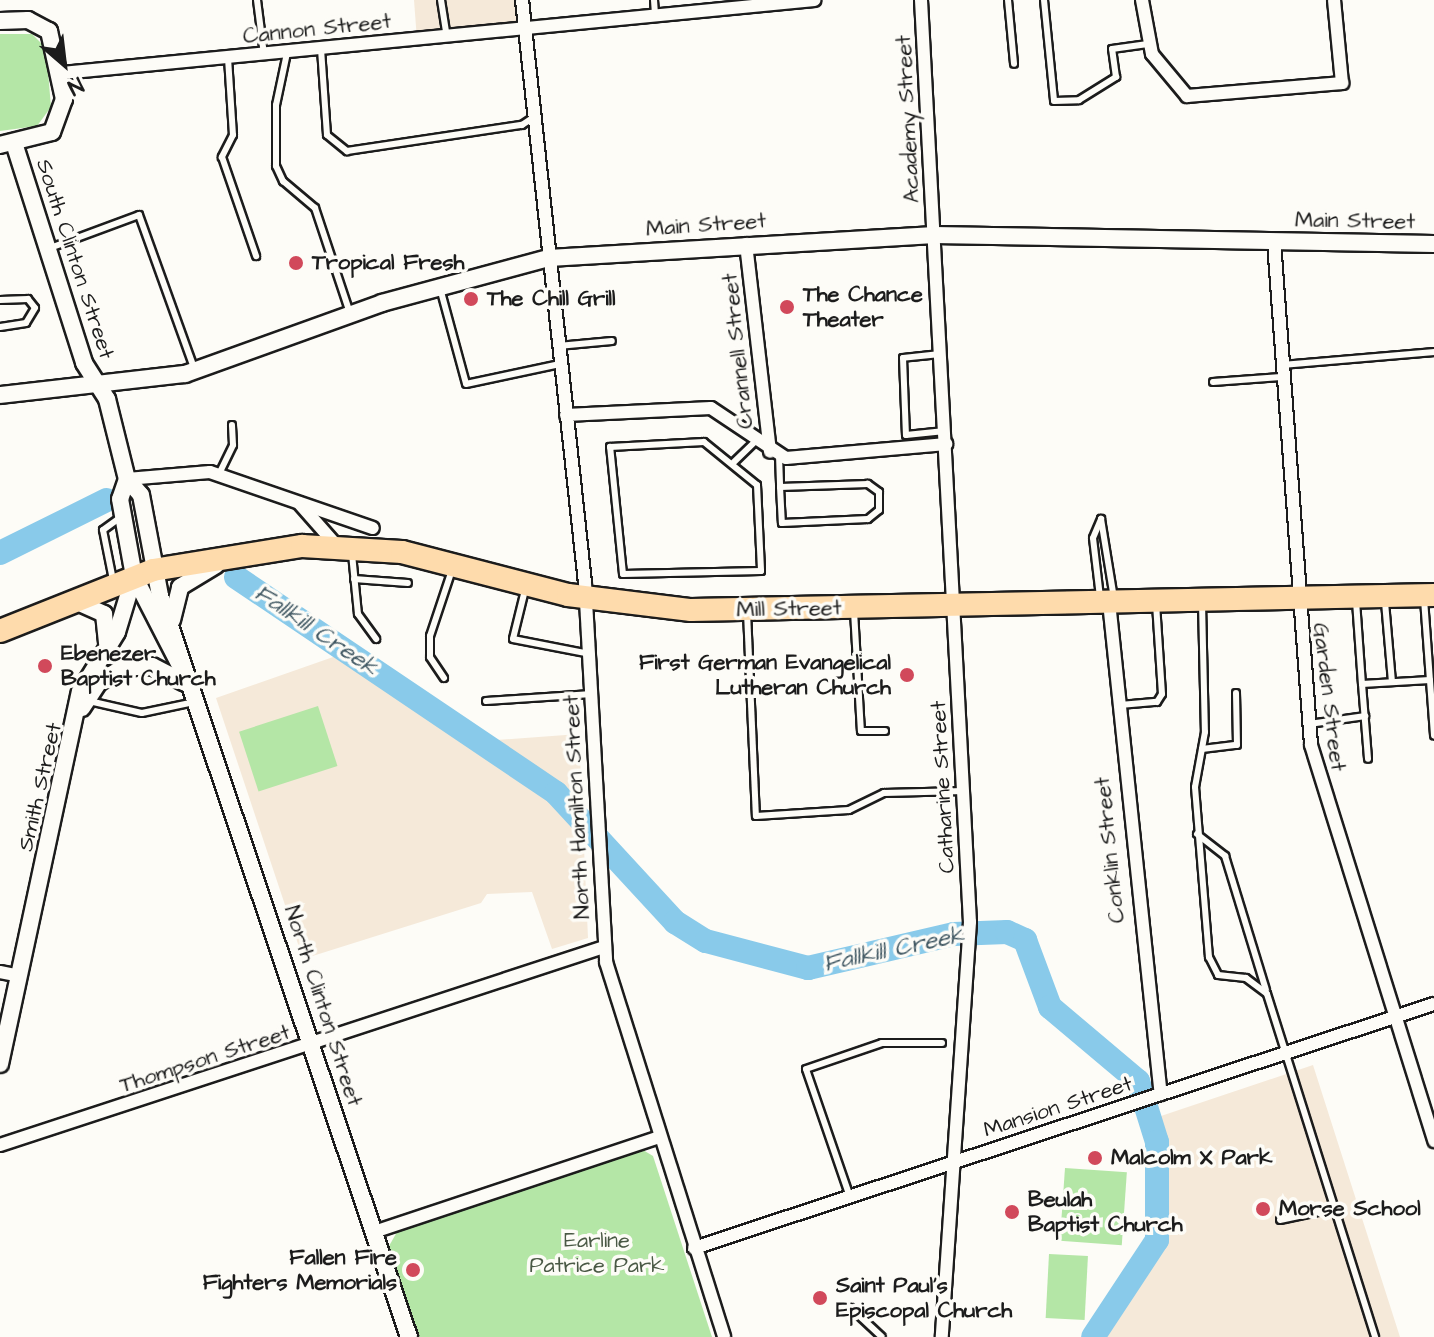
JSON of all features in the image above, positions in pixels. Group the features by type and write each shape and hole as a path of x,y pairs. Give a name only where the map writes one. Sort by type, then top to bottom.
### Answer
{"highway":[{"name":"Mill Street","path":"0,631 134,576 251,550 346,546 455,563 586,599 746,610 1429,596"}],"street":[{"name":"North Hamilton Street","path":"522,0 539,114 549,258 586,599 604,947 659,1137 724,1337"},
{"name":"Cannon Street","path":"62,73 814,0"},
{"name":"Academy Street","path":"921,0 934,235"},
{"path":"1142,0 1148,44 1187,96 1342,83 1334,0"},
{"path":"0,21 44,26 57,44 62,73 58,125 7,144"},
{"name":"South Clinton Street","path":"7,144 49,248 98,386"},
{"name":"Main Street","path":"0,395 98,386 196,371 439,285 549,258 934,235 1434,244"},
{"name":"Catharine Street","path":"934,235 970,922 942,1337"},
{"name":"Garden Street","path":"1274,242 1280,371 1309,724 1320,782 1434,1141"},
{"name":"Crannell Street","path":"746,244 774,454"},
{"name":"North Clinton Street","path":"98,386 127,479 123,516 134,576 195,695"},
{"name":"Crannell Street","path":"566,415 697,406 727,416 774,454"},
{"path":"774,454 945,438"},
{"path":"127,479 219,474 373,528"},
{"name":"North Clinton Street","path":"127,479 141,495 134,576 174,633 409,1337"},
{"path":"293,499 322,536 346,546"},
{"path":"174,633 174,601 185,582 251,550"},
{"name":"Smith Street","path":"0,1064 79,717 83,682 121,625 134,576"},
{"path":"71,601 104,614 109,633 103,653"},
{"name":"Conklin Street","path":"1108,602 1116,705 1158,1095"},
{"path":"79,717 85,700 104,678 133,666 161,669 195,695"},
{"name":"Thompson Street","path":"0,1145 313,1045 604,947"},
{"path":"0,972 20,976"},
{"name":"Mansion Street","path":"694,1248 1434,1004"},
{"path":"374,1232 659,1137"}],"lane":[{"path":"257,0 264,55"},
{"path":"441,0 447,37"},
{"path":"654,0 655,15"},
{"path":"1008,0 1014,64"},
{"path":"1044,0 1054,101 1079,100 1116,77 1112,49 1148,44"},
{"path":"321,49 327,135 347,151 522,125 539,114"},
{"path":"287,53 276,105 276,166 283,181 315,208 351,315"},
{"path":"228,58 233,135 222,157 256,256"},
{"path":"49,248 139,215 196,371"},
{"path":"439,285 466,384 560,364"},
{"path":"0,300 28,299 35,308 26,323 0,327"},
{"path":"558,346 612,341"},
{"path":"1213,382 1434,352"},
{"path":"941,354 903,358 906,435 945,438"},
{"path":"219,474 233,445 232,425"},
{"path":"734,462 756,441"},
{"path":"704,442 734,462 757,485 761,571 623,574 610,447 704,442"},
{"path":"774,454 782,523 868,519 879,510 879,492 868,484 780,487"},
{"path":"1101,519 1108,602 1093,538 1101,519"},
{"path":"346,546 358,614 376,639"},
{"path":"444,678 430,657 430,636 455,563"},
{"path":"354,579 408,583"},
{"path":"527,584 513,639 590,654"},
{"path":"1385,596 1392,682"},
{"path":"1429,596 1434,736"},
{"path":"1355,597 1368,759"},
{"path":"1202,600 1202,749 1197,834 1209,957 1218,975 1246,978 1267,994"},
{"path":"1116,705 1157,702 1162,694 1156,601"},
{"path":"854,607 861,731 885,731"},
{"path":"746,610 756,816 849,810 884,793 964,791"},
{"path":"1362,684 1430,680"},
{"path":"1202,749 1237,745 1236,693"},
{"path":"486,701 592,694"},
{"path":"85,700 142,713 195,695"},
{"path":"1309,724 1365,716"},
{"path":"1197,834 1225,856 1332,1209 1375,1337"},
{"path":"850,1197 806,1069 882,1043 942,1043"},
{"path":"1280,1220 1332,1209"},
{"path":"851,1308 882,1337"}],"shaded area":[{"path":"414,0 522,0 525,29 417,40"},
{"path":"336,656 469,742 579,734 588,938 552,949 532,892 487,894 481,903 303,959 216,698"},
{"name":"Morse School","path":"1313,1065 1400,1337 1099,1337 1163,1243 1168,1168 1161,1116"}],"green space":[{"path":"0,34 32,34 46,48 51,107 37,126 0,131"},
{"path":"318,706 337,766 259,792 239,732"},
{"name":"Earline Patrice Park","path":"643,1150 653,1156 712,1337 418,1337 389,1246 397,1232"},
{"path":"1065,1168 1127,1172 1122,1245 1060,1241"},
{"path":"1049,1254 1088,1256 1085,1320 1046,1318"}],"waterway":[{"name":"Fallkill Creek","path":"0,553 107,500"},
{"name":"Fallkill Creek","path":"236,577 556,793 675,922 706,941 808,968 954,934 1007,932 1025,940 1050,1007 1138,1081 1157,1142 1157,1240 1093,1337"}],"place":[{"name":"Tropical Fresh","path":"296,263"},
{"name":"The Chill Grill","path":"471,299"},
{"name":"The Chance Theater","path":"787,307"},
{"name":"Ebenezer Baptist Church","path":"45,666"},
{"name":"First German Evangelical Lutheran Church","path":"907,675"},
{"name":"Malcolm X Park","path":"1095,1158"},
{"name":"Morse School","path":"1263,1209"},
{"name":"Beulah Baptist Church","path":"1012,1212"},
{"name":"Fallen Fire Fighters Memorials","path":"413,1270"},
{"name":"Saint Paul's Episcopal Church","path":"820,1298"}]}
